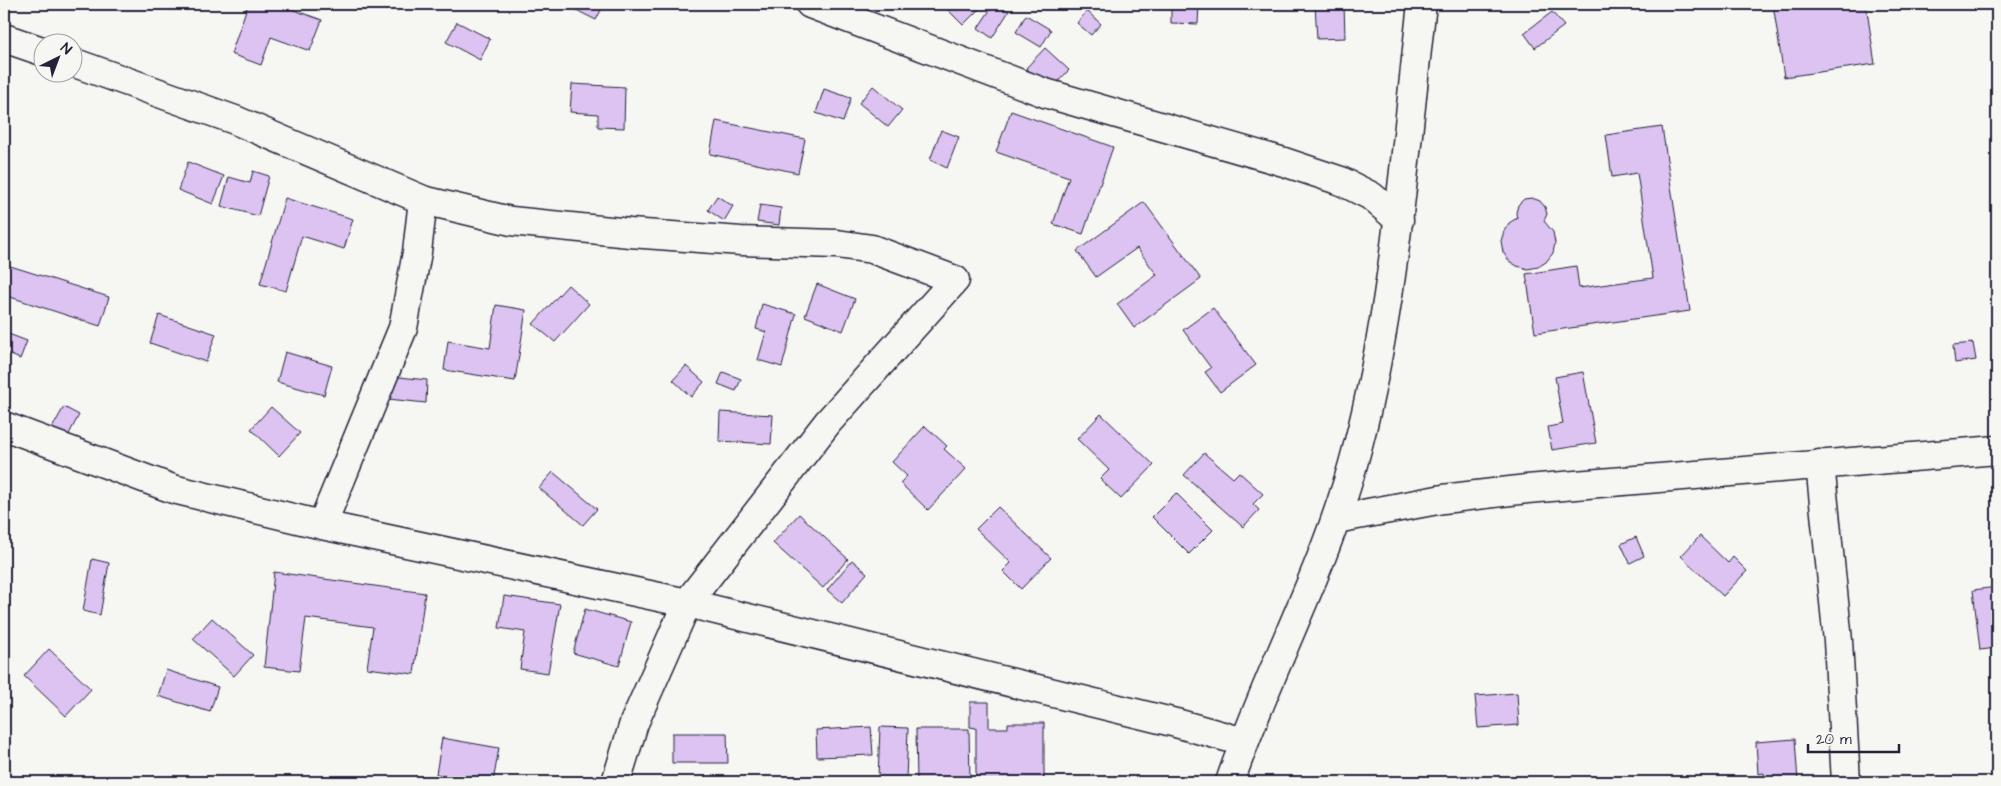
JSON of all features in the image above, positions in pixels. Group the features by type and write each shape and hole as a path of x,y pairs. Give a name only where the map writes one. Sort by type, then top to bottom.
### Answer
{"street":[{"path":"810,4 1045,93 1284,162 1341,181 1371,196 1399,220"},
{"path":"1230,782 1244,742 1336,519 1359,440 1399,220 1422,4"},
{"path":"4,38 32,48"},
{"path":"82,66 235,120 424,200 511,221 630,233 741,241 837,244 872,249 955,280 828,422 687,603 634,723 616,782"},
{"path":"322,526 403,328 417,252 424,200"},
{"path":"4,426 174,488 322,526 687,603 1176,723 1244,742"},
{"path":"1336,519 1443,499 1527,489 1997,450"},
{"path":"1820,464 1838,641 1846,782"}],"building":[{"path":"248,4 277,4 322,20 310,51 271,37 261,65 231,54"},
{"path":"564,4 604,4 596,20"},
{"path":"942,4 984,4 963,25"},
{"path":"994,4 1009,11 992,38 978,28"},
{"path":"1171,4 1199,4 1198,24 1171,23"},
{"path":"1315,4 1344,4 1345,38 1317,39"},
{"path":"1773,4 1866,4 1875,64 1784,77"},
{"path":"1992,4 1997,4 1997,53 1994,53"},
{"path":"1087,11 1101,24 1091,35 1077,23"},
{"path":"1552,12 1564,26 1535,48 1524,33"},
{"path":"1026,15 1051,30 1041,47 1016,32"},
{"path":"457,22 490,39 480,60 446,42"},
{"path":"1045,48 1069,70 1050,90 1026,68"},
{"path":"572,84 625,87 624,128 598,127 598,114 570,112"},
{"path":"873,86 902,110 888,127 859,103"},
{"path":"824,89 851,98 843,122 816,113"},
{"path":"1011,111 1113,147 1083,234 1053,224 1069,177 996,152"},
{"path":"716,121 805,139 798,173 710,154"},
{"path":"1662,127 1690,311 1535,333 1526,274 1576,266 1579,288 1653,278 1637,173 1612,177 1606,135"},
{"path":"941,130 959,137 947,168 930,160"},
{"path":"188,162 224,176 213,204 178,190"},
{"path":"4,163 8,164 4,179"},
{"path":"253,171 269,176 258,216 221,206 229,177 250,183"},
{"path":"717,196 733,206 724,221 708,210"},
{"path":"285,198 353,219 344,249 302,236 286,291 260,284"},
{"path":"1532,198 1540,201 1545,207 1547,214 1544,221 1553,232 1555,243 1553,253 1546,262 1538,267 1528,269 1517,266 1509,261 1503,252 1501,241 1509,223 1517,218 1518,205 1524,199"},
{"path":"1144,202 1201,279 1134,328 1117,304 1157,275 1137,248 1096,277 1077,251"},
{"path":"760,205 781,208 779,225 757,222"},
{"path":"4,264 109,297 100,326 4,295"},
{"path":"817,284 855,299 843,331 805,316"},
{"path":"568,285 589,304 555,342 533,324"},
{"path":"762,304 796,314 782,367 758,360 766,332 756,329"},
{"path":"496,305 526,310 515,381 444,370 448,341 490,348"},
{"path":"1213,308 1256,365 1220,392 1205,372 1211,368 1183,330"},
{"path":"159,315 216,334 206,362 150,343"},
{"path":"6,333 27,341 20,359 4,352"},
{"path":"1973,343 1976,360 1955,363 1953,345"},
{"path":"285,352 332,366 324,395 277,382"},
{"path":"686,366 704,382 691,397 673,380"},
{"path":"723,372 741,379 736,391 718,384"},
{"path":"1583,372 1596,443 1552,450 1548,427 1563,424 1555,377"},
{"path":"390,376 427,380 426,403 388,399"},
{"path":"64,407 79,415 68,436 52,428"},
{"path":"271,407 300,433 279,456 251,429"},
{"path":"720,412 773,415 771,444 719,441"},
{"path":"1101,414 1154,465 1121,499 1100,479 1109,470 1077,439"},
{"path":"925,426 947,446 944,449 966,469 928,510 900,483 907,476 892,462"},
{"path":"1204,453 1233,478 1239,472 1263,494 1253,504 1259,510 1243,527 1184,475"},
{"path":"553,472 597,509 583,525 539,488"},
{"path":"1176,493 1213,530 1189,554 1152,517"},
{"path":"998,507 1051,558 1021,589 1003,571 1011,563 976,529"},
{"path":"799,514 848,559 823,588 773,543"},
{"path":"1700,536 1728,563 1733,557 1747,571 1723,596 1681,556"},
{"path":"1636,537 1644,556 1630,563 1621,544"},
{"path":"92,559 109,563 100,615 83,611"},
{"path":"852,560 867,573 842,603 827,590"},
{"path":"274,572 425,593 414,674 367,668 373,627 306,618 299,671 264,667"},
{"path":"1997,587 1997,648 1980,650 1973,590"},
{"path":"504,596 560,604 548,673 520,669 525,632 499,628"},
{"path":"585,609 631,622 619,666 573,653"},
{"path":"212,618 253,655 234,676 193,639"},
{"path":"49,649 91,689 66,716 24,676"},
{"path":"166,670 218,687 210,712 158,696"},
{"path":"1517,693 1519,725 1478,728 1475,696"},
{"path":"970,702 989,702 989,728 1008,728 1008,723 1044,723 1044,782 976,782 976,728 970,727"},
{"path":"871,727 873,755 817,757 816,730"},
{"path":"880,727 908,728 906,780 878,779"},
{"path":"916,729 969,729 970,782 917,782"},
{"path":"672,733 727,733 728,763 672,763"},
{"path":"442,738 499,748 493,782 436,774"},
{"path":"1795,739 1798,782 1765,782 1764,773 1758,774 1756,742"}]}
